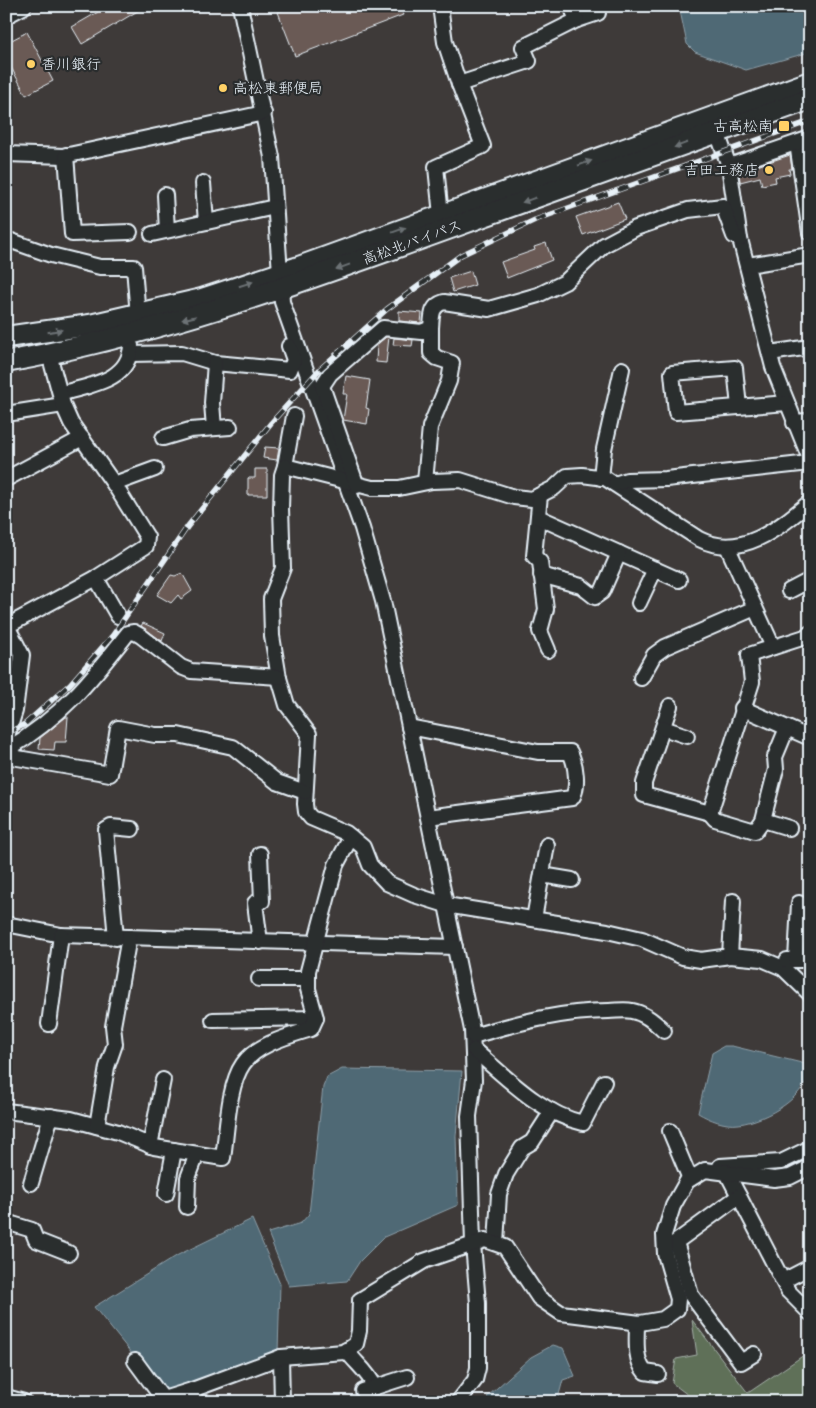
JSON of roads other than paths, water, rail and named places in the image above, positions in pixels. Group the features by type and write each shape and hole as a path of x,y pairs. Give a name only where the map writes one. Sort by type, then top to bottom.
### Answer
{"highway":[{"name":"高松北バイパス","path":"6,337 90,325 202,299 281,288 441,215 810,82"},
{"name":"高松北バイパス","path":"6,362 49,354 206,314 810,99"}],"street":[{"path":"130,354 182,353 215,364 290,370 294,360 279,309 281,288 272,157 240,6"},
{"path":"440,6 445,42 483,146 436,167 441,215"},
{"path":"571,6 577,20"},
{"path":"459,84 529,61 523,48 577,20 598,13"},
{"path":"6,154 66,155 264,113"},
{"path":"717,132 729,166 740,240 770,352 794,423 810,459"},
{"path":"729,166 803,140 810,234"},
{"path":"66,155 72,234 130,232"},
{"path":"203,183 206,222"},
{"path":"165,195 167,230"},
{"path":"425,482 430,427 449,381 452,363 437,358 431,353 433,309 437,304 452,301 489,309 538,295 565,282 604,245 636,228 688,210 723,206 734,236 740,240"},
{"path":"152,234 275,207"},
{"path":"6,239 51,255 92,265 134,267 139,313"},
{"path":"748,265 810,255"},
{"path":"281,288 352,484"},
{"path":"432,328 422,332 384,328 330,374 322,386 352,484 362,528 383,601 474,1043 474,1080 469,1116 478,1303 478,1368 475,1380 458,1402"},
{"path":"6,414 62,400 115,376 125,367 130,354 130,333"},
{"path":"770,352 810,347"},
{"path":"7,751 12,687 22,655 7,625 96,578 146,546 147,538 114,484 71,423 62,400 49,354"},
{"path":"214,428 212,403 215,364"},
{"path":"739,407 735,368 672,373 676,412 739,407 787,403"},
{"path":"601,478 604,449 622,370"},
{"path":"294,416 282,475 283,568 271,599 272,636 279,677 287,705 309,734 306,812 311,818 351,836 363,847 370,865 387,883 432,901 606,930 642,939 683,957 702,960 730,956 762,959 783,968 810,994"},
{"path":"794,423 810,420"},
{"path":"163,438 190,430 230,427"},
{"path":"6,479 82,438"},
{"path":"615,484 627,480 666,479 810,463"},
{"path":"285,466 352,484 399,488 425,482 460,480 514,497 532,499 554,488 567,476 582,475 601,478 615,484 699,539 710,544 727,546 746,544 766,535 786,522 810,502"},
{"path":"114,484 155,470"},
{"path":"540,495 534,556 540,562 546,609 540,631 548,650"},
{"path":"538,517 679,580"},
{"path":"727,546 773,647"},
{"path":"541,575 581,586 595,597 602,592 619,553"},
{"path":"639,603 655,569"},
{"path":"96,578 118,616"},
{"path":"789,591 810,580"},
{"path":"641,678 654,656 665,647 755,608"},
{"path":"7,751 60,712 91,680 128,633 134,632 181,667 191,671 279,677"},
{"path":"710,812 742,708 752,682 749,655 805,637 810,633"},
{"path":"670,706 644,783 644,795 710,812 715,818 755,831 763,820 776,769 775,757 787,728"},
{"path":"742,708 810,738"},
{"path":"409,727 538,752 570,752 574,760 575,793 572,798 428,817"},
{"path":"6,756 110,774 118,728 155,735 178,735 233,748 276,782 306,792"},
{"path":"663,728 687,736"},
{"path":"763,820 789,828"},
{"path":"97,1126 107,1067 114,1044 113,1026 122,938 106,830 111,827 132,829"},
{"path":"6,1111 51,1116 97,1126 150,1146 223,1158 236,1079 243,1064 256,1052 276,1041 311,1028 316,1018 308,971 336,865 351,836"},
{"path":"534,919 546,845"},
{"path":"260,854 262,901 255,903 260,942"},
{"path":"542,874 572,880"},
{"path":"730,956 733,901"},
{"path":"774,964 803,960 799,903"},
{"path":"6,924 60,935 455,947"},
{"path":"49,1024 60,935"},
{"path":"259,979 308,979"},
{"path":"474,1043 522,1022 576,1012 601,1010 633,1010 655,1022 664,1031"},
{"path":"213,1020 316,1018"},
{"path":"474,1043 513,1084 552,1111 583,1122 604,1082"},
{"path":"150,1146 152,1128 163,1080"},
{"path":"496,1243 499,1194 506,1174 522,1148 532,1142 552,1111"},
{"path":"31,1183 51,1116"},
{"path":"670,1131 690,1179"},
{"path":"135,1361 163,1399 194,1396 282,1357 346,1350 356,1344 359,1332 360,1300 424,1261 485,1240 504,1247 539,1298 561,1313 637,1323 663,1320 677,1309 678,1299 665,1254 664,1234 673,1206 687,1181 708,1170 726,1164 781,1162 810,1148"},
{"path":"166,1194 174,1150"},
{"path":"186,1207 188,1178 197,1154"},
{"path":"708,1170 774,1179 790,1177 810,1168"},
{"path":"726,1171 788,1291 810,1313"},
{"path":"739,1196 676,1242 691,1295 741,1362 754,1354"},
{"path":"6,1222 32,1230 36,1240 69,1253"},
{"path":"783,1282 810,1268"},
{"path":"637,1323 636,1346 641,1367 645,1372 658,1374"},
{"path":"346,1350 366,1370 369,1389 407,1376"},
{"path":"282,1357 282,1402"},
{"path":"6,1397 24,1402"}],"water":[{"path":"679,6 810,6 810,52 746,70 695,52 687,44"},
{"path":"724,1046 732,1046 810,1065 808,1076 803,1087 795,1096 774,1112 750,1122 739,1124 713,1120 698,1113 712,1053"},
{"path":"342,1069 462,1071 456,1136 458,1205 384,1237 360,1261 347,1281 289,1286 268,1233 301,1223 309,1214 323,1087 327,1077"},
{"path":"252,1219 280,1284 278,1352 167,1391 136,1359 94,1307 178,1255"},
{"path":"553,1345 563,1348 575,1376 563,1380 557,1402 492,1402 487,1397 531,1357"}],"railway":[{"path":"6,734 25,724 70,684 113,635 188,526 271,423 319,370 387,309 461,255 535,220 810,121"}],"place":[{"name":"香川銀行","path":"31,64"},
{"name":"高松東郵便局","path":"223,88"},
{"name":"古高松南","path":"784,126"},
{"name":"吉田工務店","path":"769,170"}]}
